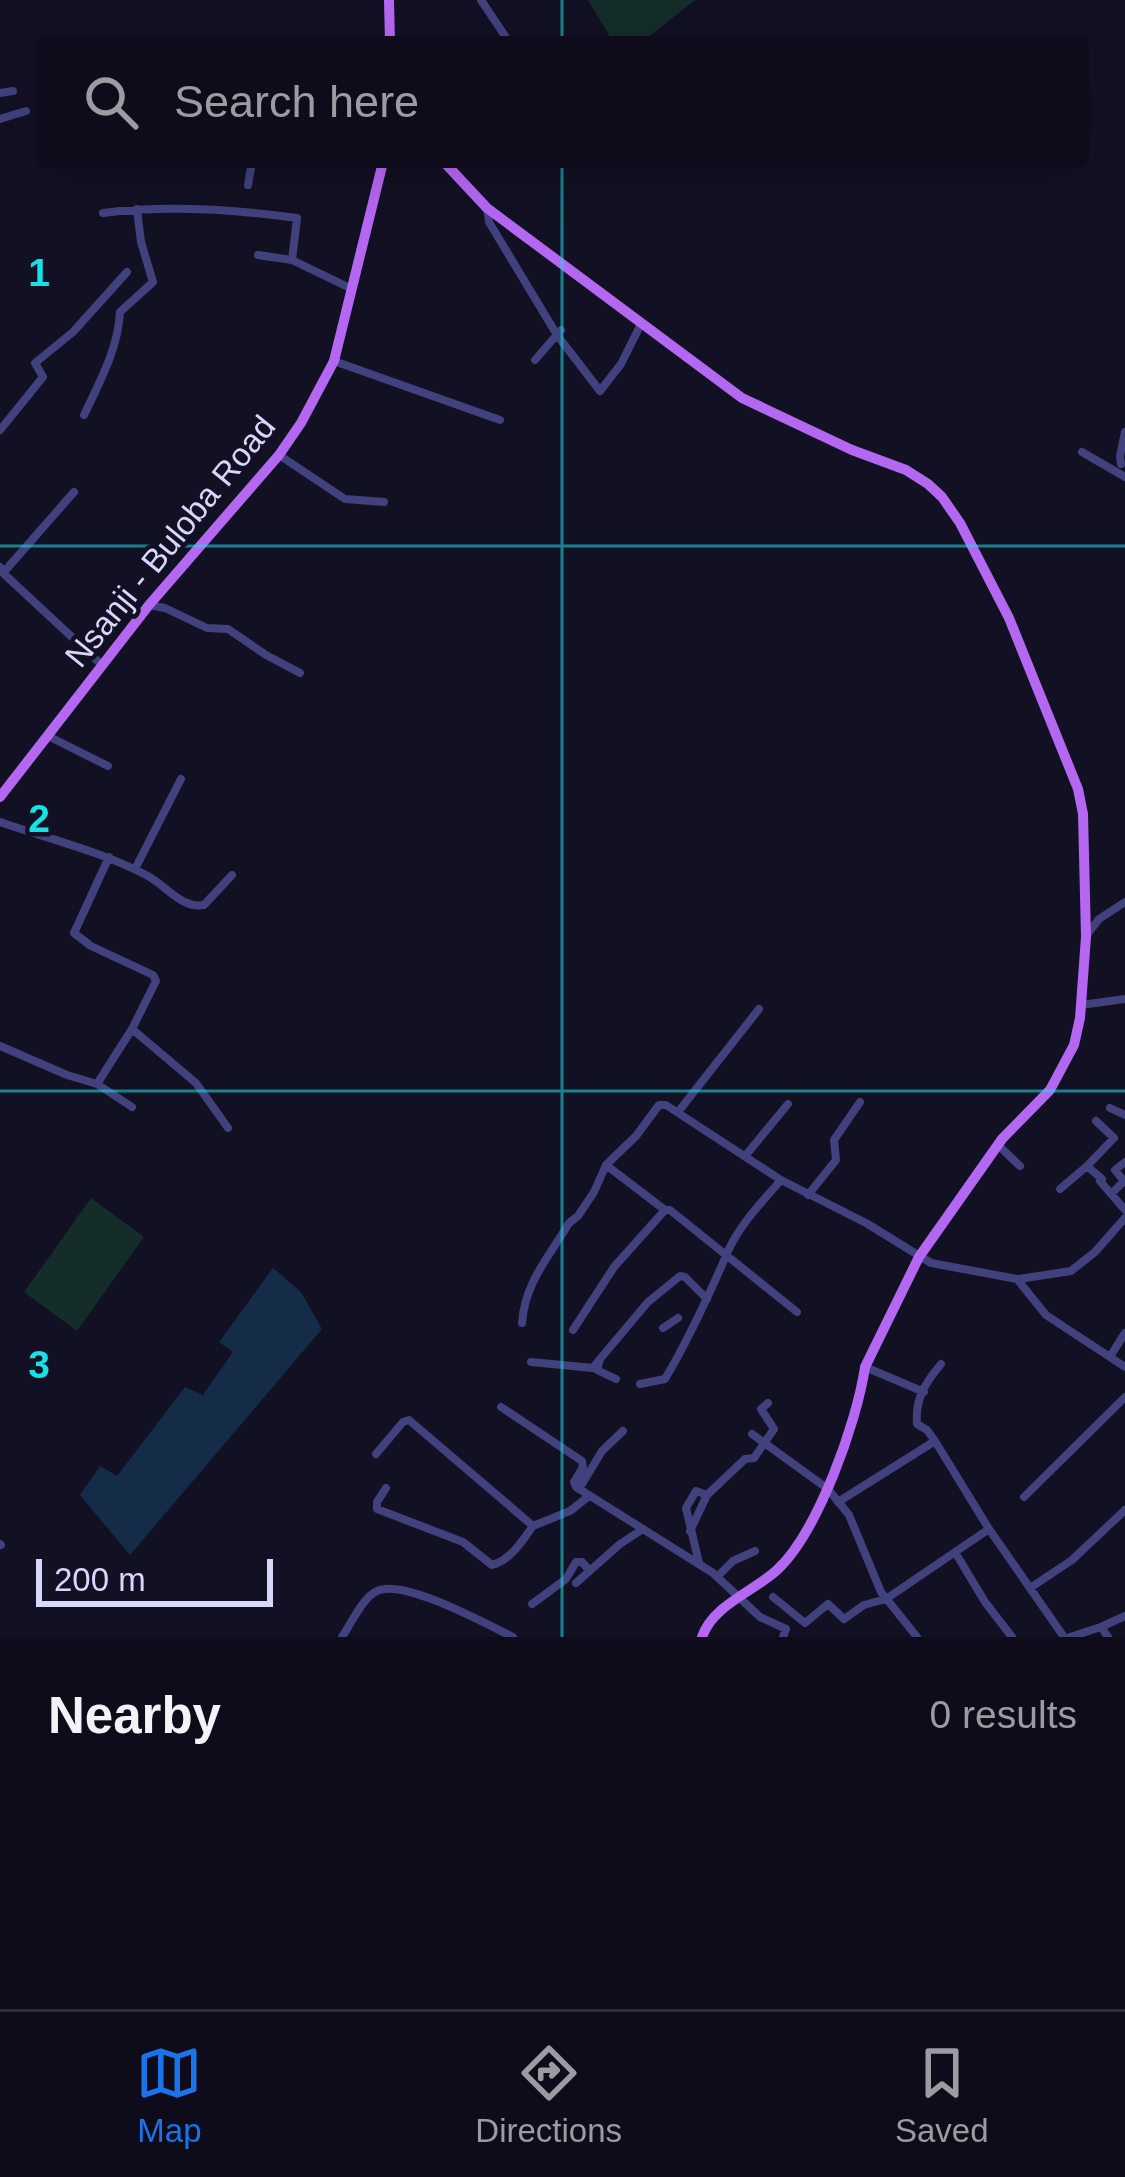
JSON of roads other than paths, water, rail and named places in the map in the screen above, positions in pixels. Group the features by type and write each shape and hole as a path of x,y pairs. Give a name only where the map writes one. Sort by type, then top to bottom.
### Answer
{"main road":[{"path":"389,0 390,36"},
{"name":"Nsanji - Buloba Road","path":"0,797 149,605 302,423 334,361 382,168"},
{"path":"450,168 487,208 742,398 906,470 942,497 1009,618 1078,790 1083,814 1086,937 1074,1046 1050,1090 998,1145 919,1257 865,1367 828,1489 793,1552 710,1621 702,1637"}],"street":[{"path":"481,0 504,36"},
{"path":"0,93 13,91"},
{"path":"0,119 26,111"},
{"path":"248,185 251,168"},
{"path":"487,208 489,222 600,391 621,364 642,322"},
{"path":"84,415 107,368 120,312 153,282 137,209"},
{"path":"103,213 237,209 297,218 292,260"},
{"path":"258,255 292,260 354,289"},
{"path":"0,430 43,376 35,363 73,332 127,272"},
{"path":"535,360 559,332"},
{"path":"334,361 500,420"},
{"path":"1121,464 1124,432"},
{"path":"1082,452 1125,477"},
{"path":"279,455 345,499 384,502"},
{"path":"74,492 2,570 103,665"},
{"path":"149,605 207,628 227,629 300,674"},
{"path":"48,736 108,766"},
{"path":"135,869 182,779"},
{"path":"0,822 109,857 197,907 232,875"},
{"path":"97,1084 156,985 156,978 74,933 109,857"},
{"path":"1086,937 1099,920 1125,902"},
{"path":"1081,1005 1125,999"},
{"path":"677,1112 759,1010"},
{"path":"132,1029 196,1083 228,1128"},
{"path":"0,1046 97,1084 132,1107"},
{"path":"808,1195 836,1160 834,1140 860,1102"},
{"path":"522,1323 529,1286 594,1192 606,1165 659,1106 666,1105 782,1180 931,1263 1017,1280 1071,1271 1095,1252 1125,1214 1102,1179 1087,1166"},
{"path":"746,1155 788,1105"},
{"path":"1110,1108 1125,1115"},
{"path":"1060,1190 1114,1138 1096,1120"},
{"path":"998,1145 1020,1166"},
{"path":"1112,1194 1124,1181 1115,1170 1125,1162"},
{"path":"606,1165 797,1312"},
{"path":"640,1384 665,1379 730,1247 782,1180"},
{"path":"572,1330 614,1267 665,1210"},
{"path":"531,1363 593,1368 648,1302 680,1276 707,1299"},
{"path":"1017,1280 1046,1315 1125,1366"},
{"path":"663,1328 678,1318"},
{"path":"1111,1355 1125,1333"},
{"path":"600,1359 597,1370 616,1379"},
{"path":"941,1364 922,1392 917,1424 927,1430 1030,1588 1067,1637 1125,1616"},
{"path":"865,1367 922,1392"},
{"path":"1024,1496 1125,1397"},
{"path":"700,1565 690,1531 706,1495 766,1444 774,1429 760,1409 768,1403"},
{"path":"501,1407 582,1461 584,1467 574,1482 579,1489 717,1577 760,1618 786,1629 783,1637"},
{"path":"376,1454 409,1420 533,1526"},
{"path":"579,1489 602,1451 623,1431"},
{"path":"752,1434 828,1489 849,1515 886,1599 917,1637"},
{"path":"838,1502 934,1441"},
{"path":"386,1488 377,1509 463,1542 492,1565 510,1555 533,1526 570,1511 589,1496"},
{"path":"1030,1588 1072,1560 1125,1510"},
{"path":"773,1597 805,1623 829,1604 844,1619 864,1605 886,1599 989,1528"},
{"path":"576,1582 643,1529"},
{"path":"717,1577 755,1551"},
{"path":"955,1552 1012,1637"},
{"path":"532,1604 566,1580 576,1562 589,1570"},
{"path":"342,1637 370,1594 389,1588 430,1597 513,1637"},
{"path":"1101,1627 1108,1637"}],"water":[{"path":"273,1268 301,1292 322,1329 130,1555 80,1495 100,1466 117,1476 185,1387 203,1395 233,1352 219,1342"}]}
